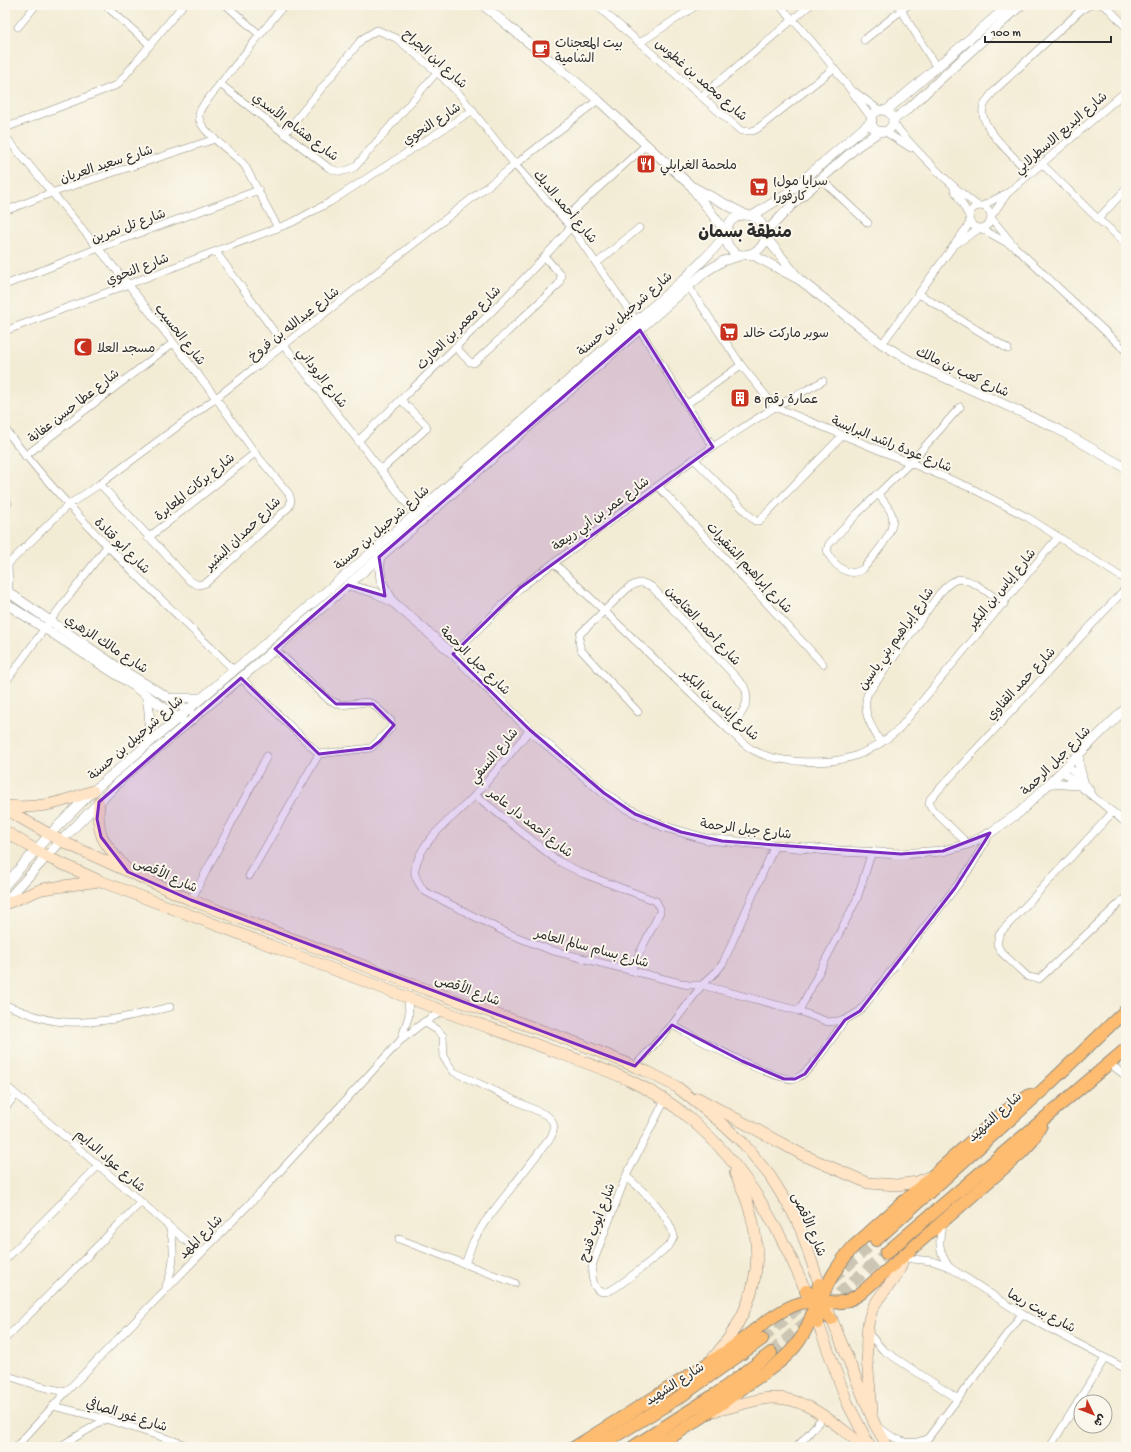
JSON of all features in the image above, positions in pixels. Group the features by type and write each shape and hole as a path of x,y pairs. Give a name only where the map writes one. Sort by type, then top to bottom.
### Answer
{"highway":[{"name":"شارع الشهيد","path":"876,1240 1045,1088 1126,1010"},
{"path":"886,1253 1126,1049"},
{"path":"654,1447 712,1411 783,1359 799,1341 817,1299 839,1265 853,1247 1004,1112 1045,1088"},
{"path":"575,1447 708,1363 785,1310 817,1299 840,1303 857,1296 903,1258 1021,1154 1036,1134 1044,1119"},
{"path":"817,1299 831,1319"},
{"path":"817,1299 818,1323"},
{"name":"شارع الشهيد","path":"598,1447 697,1386 762,1339"},
{"path":"633,1447 716,1394 771,1353"}],"main road":[{"path":"5,808 33,808 46,806 93,791"},
{"path":"99,802 97,819 101,837 128,872"},
{"name":"شارع الأقصى","path":"5,808 61,841 191,900 417,986 585,1046 635,1066 685,1093 743,1144 770,1176 792,1211 801,1230 817,1299"},
{"path":"5,831 47,857 100,881 443,1011 617,1074 638,1084 665,1100 689,1117 710,1137 725,1155 753,1189 776,1226 817,1299"},
{"path":"5,903 42,889 100,881"},
{"path":"685,1093 723,1110 803,1155 868,1183 897,1186 917,1182 935,1174"},
{"path":"708,1363 736,1326 748,1302 756,1272 757,1242 754,1221 744,1192 725,1155"},
{"path":"874,1422 867,1332 876,1302 898,1274 903,1258"},
{"path":"831,1319 874,1422 888,1447"},
{"path":"818,1323 847,1402 870,1447"},
{"path":"712,1411 764,1399 774,1398 796,1400 806,1404 824,1416 864,1447"}],"street":[{"path":"18,27 36,5"},
{"path":"105,5 149,44"},
{"path":"5,128 117,85 182,5"},
{"path":"226,5 260,35"},
{"path":"278,228 259,190 239,159 215,139 200,121 198,114 204,104 284,5"},
{"path":"483,5 598,100 691,186 725,232"},
{"path":"641,42 697,5"},
{"path":"779,5 793,19 850,89 872,120 874,128 882,131 917,152"},
{"path":"702,96 810,5"},
{"path":"864,40 900,8 908,5"},
{"path":"1009,5 937,68 873,116 872,120 784,196 749,215 732,219 725,232 725,240 732,251 747,255 761,247 765,235 792,205 865,140 889,129 893,122 1021,5"},
{"path":"1030,174 989,129 984,120 983,109 987,100 997,88 1080,10 1090,5"},
{"path":"1102,5 1109,9 1126,27"},
{"name":"شارع محمد بن غطوس","path":"598,6 741,131 752,131 833,69"},
{"path":"900,8 937,68"},
{"name":"شارع ابن الجراح","path":"285,133 362,39 377,30 396,38 449,82 473,110 515,165"},
{"name":"شارع هشام الأسدي","path":"220,84 329,168 337,172 347,171 355,167 437,72"},
{"path":"850,89 891,114 893,122 917,152 953,187 980,206 988,209 992,217 1015,247 1126,351"},
{"name":"شارع البديع الاسطرلابي","path":"980,206 1008,192 1126,91"},
{"name":"شارع عبدالله بن فروخ","path":"6,565 68,505 100,484 216,398 598,100"},
{"name":"شارع النحوي","path":"5,331 216,252 305,216 330,202 473,110"},
{"name":"شارع الحسيب","path":"5,136 96,248 128,284 216,398"},
{"name":"شارع سعيد العريان","path":"5,210 51,193 215,139"},
{"path":"564,219 646,145"},
{"path":"1042,164 1098,219 1126,243"},
{"name":"شارع أحمد الديك","path":"515,165 571,227 636,319"},
{"path":"821,179 868,223"},
{"path":"691,186 749,215 761,223 765,235"},
{"path":"953,187 969,219 980,229 1015,247"},
{"path":"1098,219 1126,189"},
{"name":"شارع تل نمرين","path":"5,285 96,248 259,190"},
{"name":"شارع البديع الاسطرلابي","path":"992,217 1008,192"},
{"path":"882,344 919,294 950,248 969,219 972,209 980,206"},
{"path":"950,248 988,225 992,217"},
{"name":"شارع معمر بن الحارث","path":"358,441 455,348 545,257 571,227"},
{"name":"شارع أحمد الديك","path":"597,263 639,228"},
{"name":"شارع شرحبيل بن حسنة","path":"5,885 50,834 93,791 177,717 416,514 692,271 725,232"},
{"name":"شارع كعب بن مالك","path":"765,235 800,280"},
{"name":"شارع الروداني","path":"216,252 284,345 416,514"},
{"name":"شارع كعب بن مالك","path":"747,255 800,280 882,344 926,370 1054,427 1125,466"},
{"name":"شارع شرحبيل بن حسنة","path":"5,903 61,841 124,777 275,649 378,557 714,266 733,258 747,255"},
{"path":"455,348 470,362 474,363 559,284 561,275 545,257"},
{"name":"شارع عودة راشد البرايسة","path":"689,287 741,365 775,407 842,436 971,488 1027,517 1126,580"},
{"path":"919,294 1008,349"},
{"path":"640,330 713,447"},
{"name":"شارع عطا حسن عفانة","path":"25,456 173,343"},
{"path":"687,404 741,365"},
{"name":"شارع عمر بن أبي ربيعة","path":"453,654 520,588 554,562 694,459 775,407 823,381"},
{"name":"شارع حمدان البشير","path":"100,484 148,538 190,581 198,585 206,583 289,507 291,501 289,494 255,453 216,398"},
{"path":"381,470 427,428 426,425 401,400"},
{"path":"878,494 891,514 893,522 892,531 863,569 852,574 836,564 829,556 827,550 829,544 858,513 910,463 960,407"},
{"name":"شارع أبو قتادة","path":"5,429 25,456 68,505 107,546 233,669"},
{"path":"694,459 755,521 759,521 842,436"},
{"name":"شارع بركات المعابرة","path":"148,538 255,453"},
{"name":"شارع إبراهيم الشقيرات","path":"658,486 823,664"},
{"name":"شارع إياس بن البكير","path":"554,562 729,730 753,750 769,756 787,760 835,760 855,756 881,743 898,730 1058,537"},
{"path":"5,683 107,546"},
{"name":"شارع جبل الرحمة","path":"378,557 381,581 394,603"},
{"path":"6,565 6,592"},
{"name":"شارع إبراهيم بني ياسين","path":"881,743 866,716 864,705 867,695 939,594 951,582 961,579 976,585 1004,604"},
{"name":"شارع أحمد العثامين","path":"604,610 637,582 644,582 652,587 744,686 748,694 748,702 729,730"},
{"name":"شارع جبل الرحمة","path":"348,585 376,593 394,603 453,654 530,730 604,793 624,807 649,821 681,832 706,838 839,851 872,851 901,854 923,853 968,844 990,833 1020,812 1125,711"},
{"name":"شارع حمد القناوي","path":"968,844 930,806 929,801 932,795 1126,588"},
{"name":"شارع مالك الزهري","path":"6,592 47,625 186,724"},
{"name":"شارع مالك الزهري","path":"5,603 47,625 170,698 196,716"},
{"path":"604,610 580,634 579,642 581,650 638,712"},
{"path":"275,649 329,700 341,705 366,702 373,704 391,721 391,728 371,748 319,754"},
{"path":"241,678 319,754"},
{"path":"146,695 150,716 150,726 146,745"},
{"path":"170,698 200,698"},
{"name":"شارع النسفي","path":"476,795 530,730"},
{"path":"249,876 319,754"},
{"path":"1079,755 1080,783"},
{"path":"191,900 267,756"},
{"path":"1065,769 1126,823"},
{"path":"1051,783 1080,783"},
{"name":"شارع أحمد دار عامر","path":"476,795 558,861 584,874 656,901 659,904 660,912 631,970"},
{"name":"شارع بسام سالم العامر","path":"476,795 428,842 418,858 414,871 417,880 424,891 523,940 550,950 688,985 702,985 799,1011 828,1022 845,1020"},
{"path":"1113,812 1002,931 997,939 998,948 1028,977 1033,979 1041,978 1126,896"},
{"path":"672,1025 742,1061 784,1079 795,1079 805,1074 845,1020 860,1011 955,888 971,867 990,833"},
{"path":"635,1066 672,1025 702,985 717,972 723,963 775,845"},
{"path":"799,1011 857,899 872,851"},
{"name":"شارع المهد","path":"400,1040 408,1024 410,1006 408,997"},
{"path":"5,1005 53,1021 87,1022 130,1017 170,1007"},
{"name":"شارع المهد","path":"16,1447 66,1392 259,1194 400,1040 424,1022 443,1011"},
{"path":"424,1022 437,1030 443,1036 444,1058 454,1072 544,1114 552,1120 553,1124 551,1137 480,1229 465,1264"},
{"path":"1109,1063 1126,1076"},
{"name":"شارع عواد الدايم","path":"5,1085 200,1253"},
{"path":"5,1108 16,1095"},
{"name":"شارع أيوب قندح","path":"626,1176 643,1191 664,1216 671,1225 674,1236 670,1244 611,1290 602,1292 596,1289 592,1280 591,1272 626,1176 665,1100"},
{"path":"5,1260 99,1166"},
{"path":"5,1339 141,1202"},
{"name":"شارع بيت ريما","path":"943,1222 938,1238 939,1248 949,1267"},
{"path":"163,1292 170,1276 173,1260 173,1242 169,1226"},
{"path":"399,1239 514,1283"},
{"name":"شارع بيت ريما","path":"903,1258 932,1261 949,1267 1022,1314 1126,1369"},
{"path":"874,1422 899,1441 910,1443 923,1441 928,1438 1022,1314"},
{"path":"867,1332 883,1350 958,1399"},
{"path":"1050,1447 1105,1358"},
{"path":"5,1375 39,1386 66,1392"},
{"name":"شارع غور الصافي","path":"53,1406 106,1419 193,1447"},
{"path":"797,1447 824,1416"},
{"path":"59,1447 106,1419"}],"highlighted area":[{"path":"640,330 713,447 520,588 453,654 530,730 604,793 635,814 681,832 722,841 901,854 943,851 990,833 955,888 860,1011 845,1020 805,1074 795,1079 784,1079 742,1061 672,1025 635,1066 191,900 128,872 101,837 97,819 99,802 241,678 319,754 371,748 380,741 394,725 373,704 336,704 275,649 348,585 385,596 379,557"}],"tunnel":[{"path":"832,1279 876,1240"},
{"path":"771,1353 886,1253"},
{"path":"762,1339 804,1302"}],"place":[{"name":"بيت المعجنات الشامية","path":"541,49"},
{"name":"ملحمة الغرابلي","path":"646,164"},
{"name":"(سرايا مول (كارفور","path":"759,187"},
{"name":"سوبر ماركت خالد","path":"729,332"},
{"name":"مسجد العلا","path":"83,347"},
{"name":"عمارة رقم 8","path":"740,398"}],"district":[{"name":"منطقة بسمان","path":"745,231"}]}
